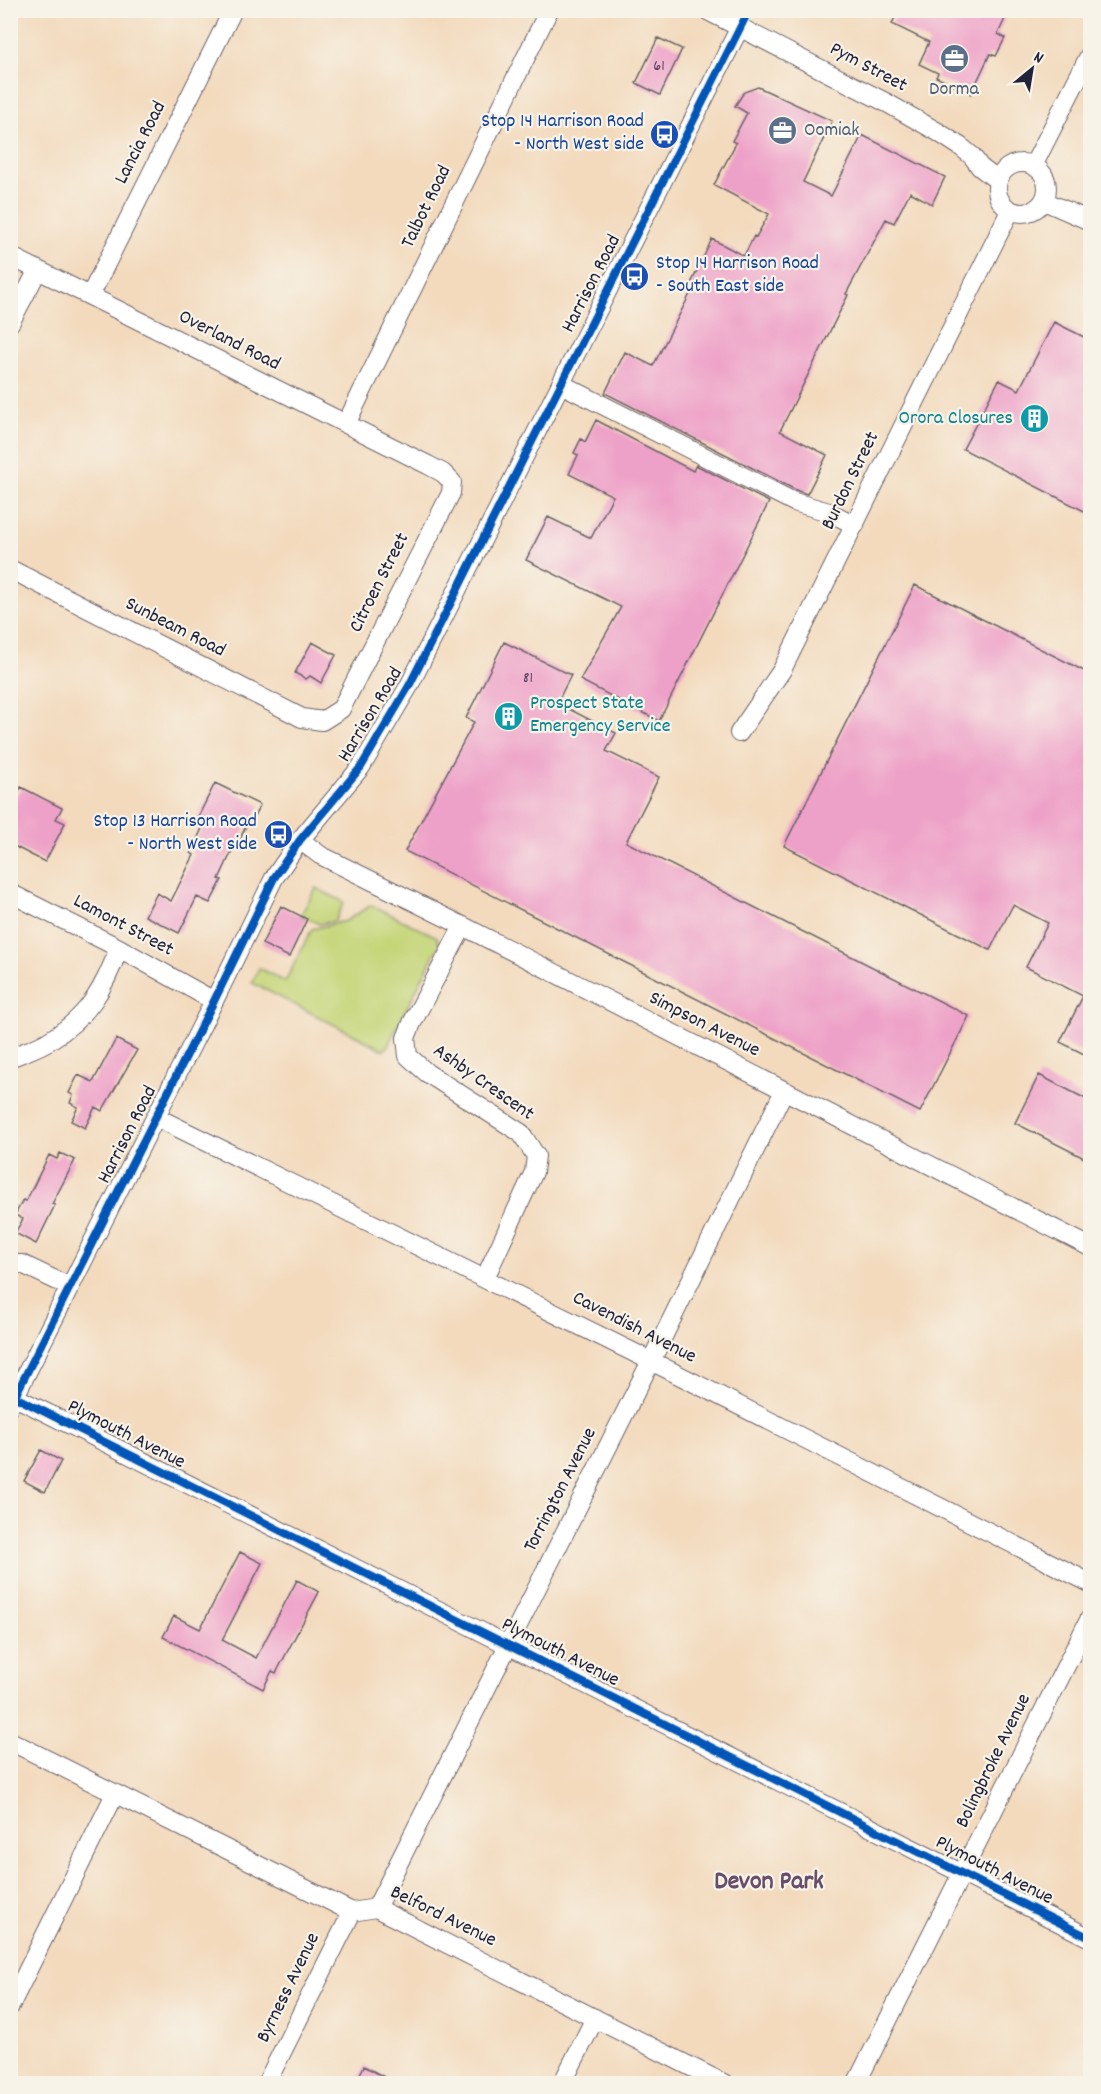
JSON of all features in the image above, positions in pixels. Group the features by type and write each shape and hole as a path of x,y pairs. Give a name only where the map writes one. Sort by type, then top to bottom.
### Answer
{"street":[{"name":"Lancia Road","path":"90,296 233,10"},
{"name":"Talbot Road","path":"346,424 549,10"},
{"name":"Pym Street","path":"706,10 887,103 938,132 962,147 980,167 998,181"},
{"name":"Harrison Road","path":"13,1402 274,878 300,840 361,767 409,686 740,27"},
{"path":"1034,166 1090,54"},
{"path":"1022,163 1034,166 1042,173 1047,183 1047,194 1035,210 1018,214 1010,211 999,200 996,189 998,181 1010,166 1022,163"},
{"path":"1044,201 1090,221"},
{"name":"Burdon Street","path":"739,733 782,670 1010,211"},
{"name":"Overland Road","path":"10,256 428,465"},
{"path":"10,323 38,270"},
{"path":"561,384 794,502 829,512 855,525"},
{"name":"Citroen Street","path":"322,721 341,709 452,493 452,482 443,473 428,465"},
{"name":"Sunbeam Road","path":"10,569 302,718 322,721"},
{"name":"Simpson Avenue","path":"300,840 320,855 1090,1247"},
{"name":"Lamont Street","path":"10,893 119,948 214,1001"},
{"name":"Ashby Crescent","path":"463,926 406,1038 408,1056 427,1073 521,1133 536,1156 534,1172 484,1278"},
{"path":"10,1058 49,1041 81,1017 107,980 119,948"},
{"name":"Torrington Avenue","path":"375,1908 651,1361 784,1091"},
{"name":"Cavendish Avenue","path":"156,1117 651,1361 1090,1583"},
{"path":"10,1264 22,1264 70,1287"},
{"name":"Plymouth Avenue","path":"13,1402 508,1645 1090,1938"},
{"name":"Bolingbroke Avenue","path":"856,2084 1090,1618"},
{"path":"10,1741 352,1912"},
{"path":"10,2006 115,1794"},
{"name":"Belford Avenue","path":"352,1912 375,1908 725,2084"},
{"name":"Byrness Avenue","path":"266,2084 352,1912"},
{"path":"562,2084 595,2018"}],"green space":[{"path":"316,888 344,902 335,921 319,924 301,915"},
{"path":"371,905 437,937 439,945 384,1050 252,983 259,968 285,982 312,929 346,921"}],"building":[{"path":"898,10 1009,10 998,34 1005,38 996,56 990,54 971,94 936,77 938,73 919,64 929,42 892,24"},
{"path":"658,38 682,49 660,95 636,83"},
{"path":"758,87 832,121 803,182 831,196 862,135 945,177 932,204 910,192 894,223 886,219 846,294 848,295 780,431 827,455 807,494 605,393 625,352 653,366 691,292 688,290 712,239 744,256 769,214 714,185 736,143 732,141 747,113 735,106 744,92"},
{"name":"Orora Closures","path":"1054,322 1090,340 1090,514 963,449 999,380 1019,390"},
{"path":"596,420 693,471 696,465 769,502 659,721 580,680 621,607 526,560 548,517 591,538 613,496 569,474 578,455 574,453 581,439 585,442"},
{"path":"915,585 1090,674 1090,1057 1060,1042 1083,996 1026,967 1048,923 1013,905 990,950 784,846"},
{"path":"312,642 336,655 321,683 310,676 306,679 295,673"},
{"path":"504,642 571,675 557,703 616,733 606,751 659,777 626,842 969,1016 920,1112 405,851 474,722 466,718"},
{"path":"215,783 260,805 251,823 248,822 238,843 236,842 219,879 222,880 210,903 197,897 179,933 145,916 157,893 171,901 194,855 191,853 203,826 195,823"},
{"path":"21,787 62,808 56,819 65,823 45,862 10,844 10,807"},
{"path":"281,906 307,919 289,957 262,944"},
{"path":"116,1039 137,1050 102,1111 95,1107 85,1128 71,1121 78,1107 70,1103 73,1095 69,1093 78,1075 93,1082"},
{"path":"1039,1075 1090,1101 1090,1161 1015,1123"},
{"path":"60,1153 75,1160 52,1204 55,1205 36,1244 15,1233 23,1219 15,1215 23,1200 26,1201 49,1155 57,1159"},
{"path":"41,1450 61,1461 45,1492 24,1481"},
{"path":"240,1552 262,1563 222,1640 256,1658 297,1580 319,1592 276,1673 272,1671 263,1689 163,1637 174,1616 200,1629"},
{"path":"364,2066 397,2084 355,2084"}],"cycle path":[{"path":"10,1406 274,878 300,840 361,767 409,686 749,10"},
{"path":"15,1397 1090,1938"}],"place":[{"name":"Dorma","path":"954,59"},
{"name":"Oomiak","path":"783,131"},
{"name":"Stop 14 Harrison Road - North West side","path":"665,134"},
{"name":"Stop 14 Harrison Road - South East side","path":"635,276"},
{"name":"Orora Closures","path":"1034,419"},
{"name":"Prospect State Emergency Service","path":"509,716"},
{"name":"Stop 13 Harrison Road - North West side","path":"278,834"}],"district":[{"name":"Devon Park","path":"769,1882"}]}
